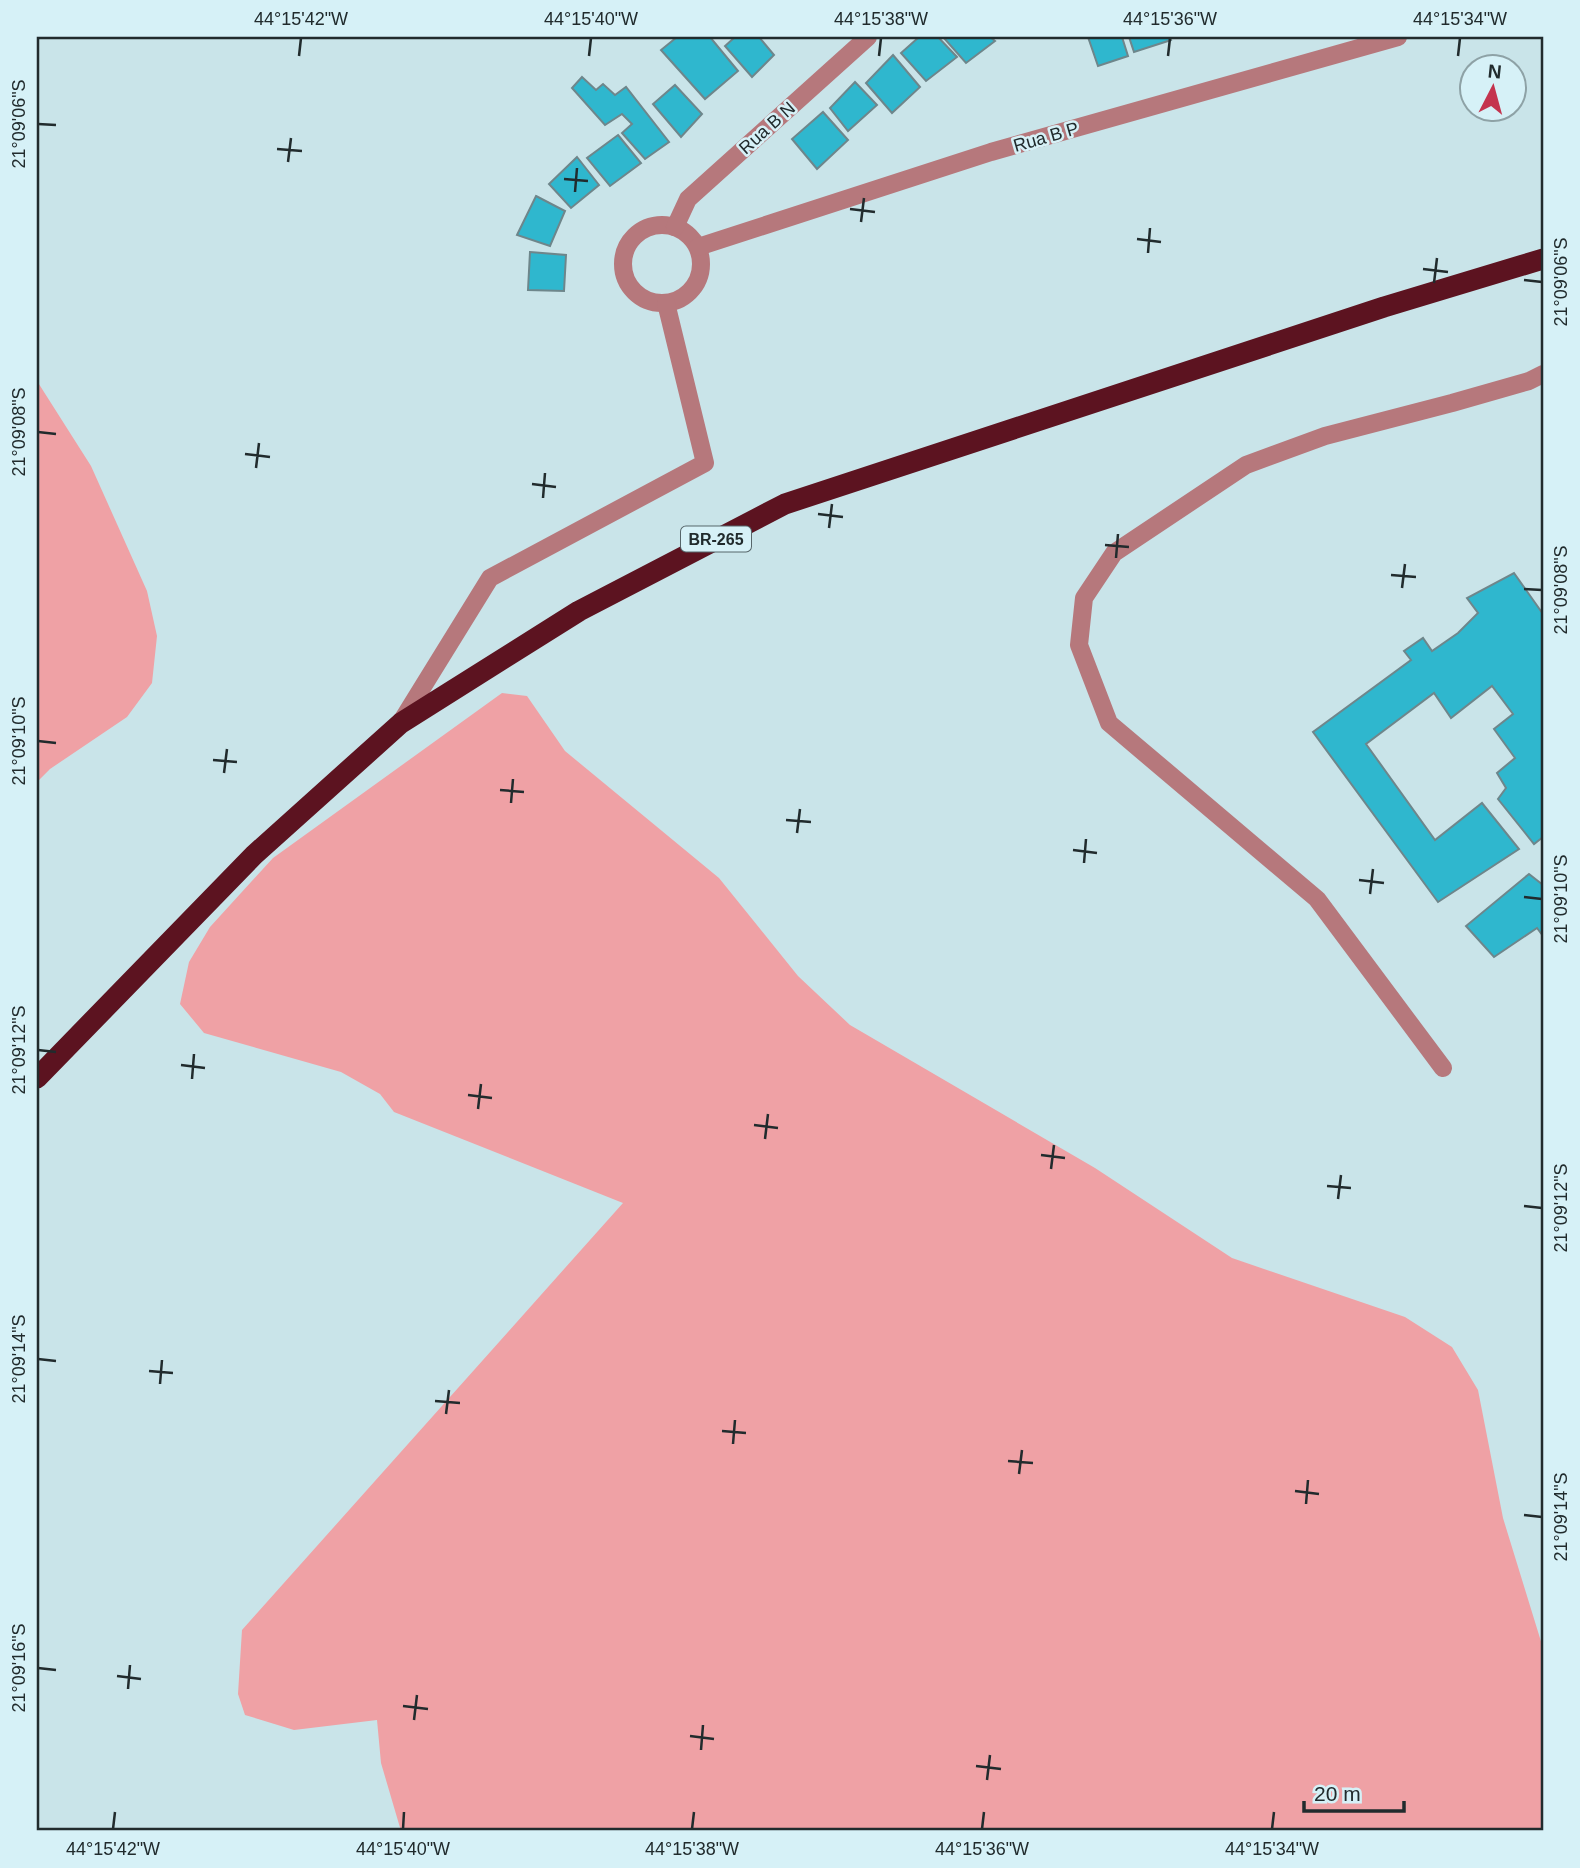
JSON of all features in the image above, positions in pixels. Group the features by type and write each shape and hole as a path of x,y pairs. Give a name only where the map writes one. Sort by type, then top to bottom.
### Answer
{"highway":[{"name":"BR-265","path":"37,1078 254,855 401,723 579,611 785,504 1384,307 1543,259"}],"street":[{"name":"Rua B N","path":"675,227 688,199 868,37"},
{"name":"Rua B P","path":"698,247 992,152 1398,37"},
{"path":"659,225 675,227 688,235 698,247 701,268 699,278 686,295 677,300 666,303 646,299 627,282 623,267 625,252 632,239 645,229 659,225"},
{"path":"401,723 490,578 705,463 666,303"},
{"path":"1443,1068 1317,899 1109,723 1079,645 1084,598 1114,553 1247,465 1325,436 1452,403 1528,381 1543,374"}],"shaded area":[{"path":"37,381 91,466 147,591 157,636 152,683 127,717 50,769 37,782"},
{"path":"502,693 527,696 565,751 719,878 798,976 850,1025 1095,1168 1232,1258 1405,1317 1452,1347 1478,1390 1503,1518 1543,1648 1543,1831 401,1831 381,1763 377,1720 294,1730 245,1715 238,1694 242,1630 623,1203 394,1112 380,1094 341,1072 204,1033 180,1004 189,962 210,927 273,858"}],"building":[{"path":"677,37 710,37 738,71 705,99 661,50"},
{"path":"735,37 759,37 774,55 752,77 725,46"},
{"path":"919,37 938,37 957,57 926,81 901,53"},
{"path":"943,37 990,37 995,41 966,63"},
{"path":"1088,37 1122,37 1128,56 1098,66"},
{"path":"1129,37 1170,37 1171,40 1134,52"},
{"path":"893,55 920,87 892,113 866,83"},
{"path":"582,77 596,90 603,84 615,95 626,87 669,142 645,159 622,133 632,124 622,114 605,125 572,88"},
{"path":"855,82 877,105 848,131 830,108"},
{"path":"675,85 702,114 681,137 653,104"},
{"path":"823,112 848,140 817,169 792,139"},
{"path":"618,135 641,163 610,186 587,158"},
{"path":"577,157 599,185 571,208 549,184"},
{"path":"536,196 565,211 550,246 517,235"},
{"path":"530,252 566,255 564,291 528,290"},
{"path":"1514,573 1543,614 1543,837 1534,844 1498,799 1506,788 1497,773 1515,758 1494,729 1513,714 1492,686 1451,718 1434,693 1366,744 1435,840 1482,803 1519,849 1438,902 1313,732 1411,660 1404,651 1423,638 1432,651 1458,633 1478,613 1467,598"},
{"path":"1529,874 1543,885 1543,936 1537,928 1494,957 1466,926"}]}
